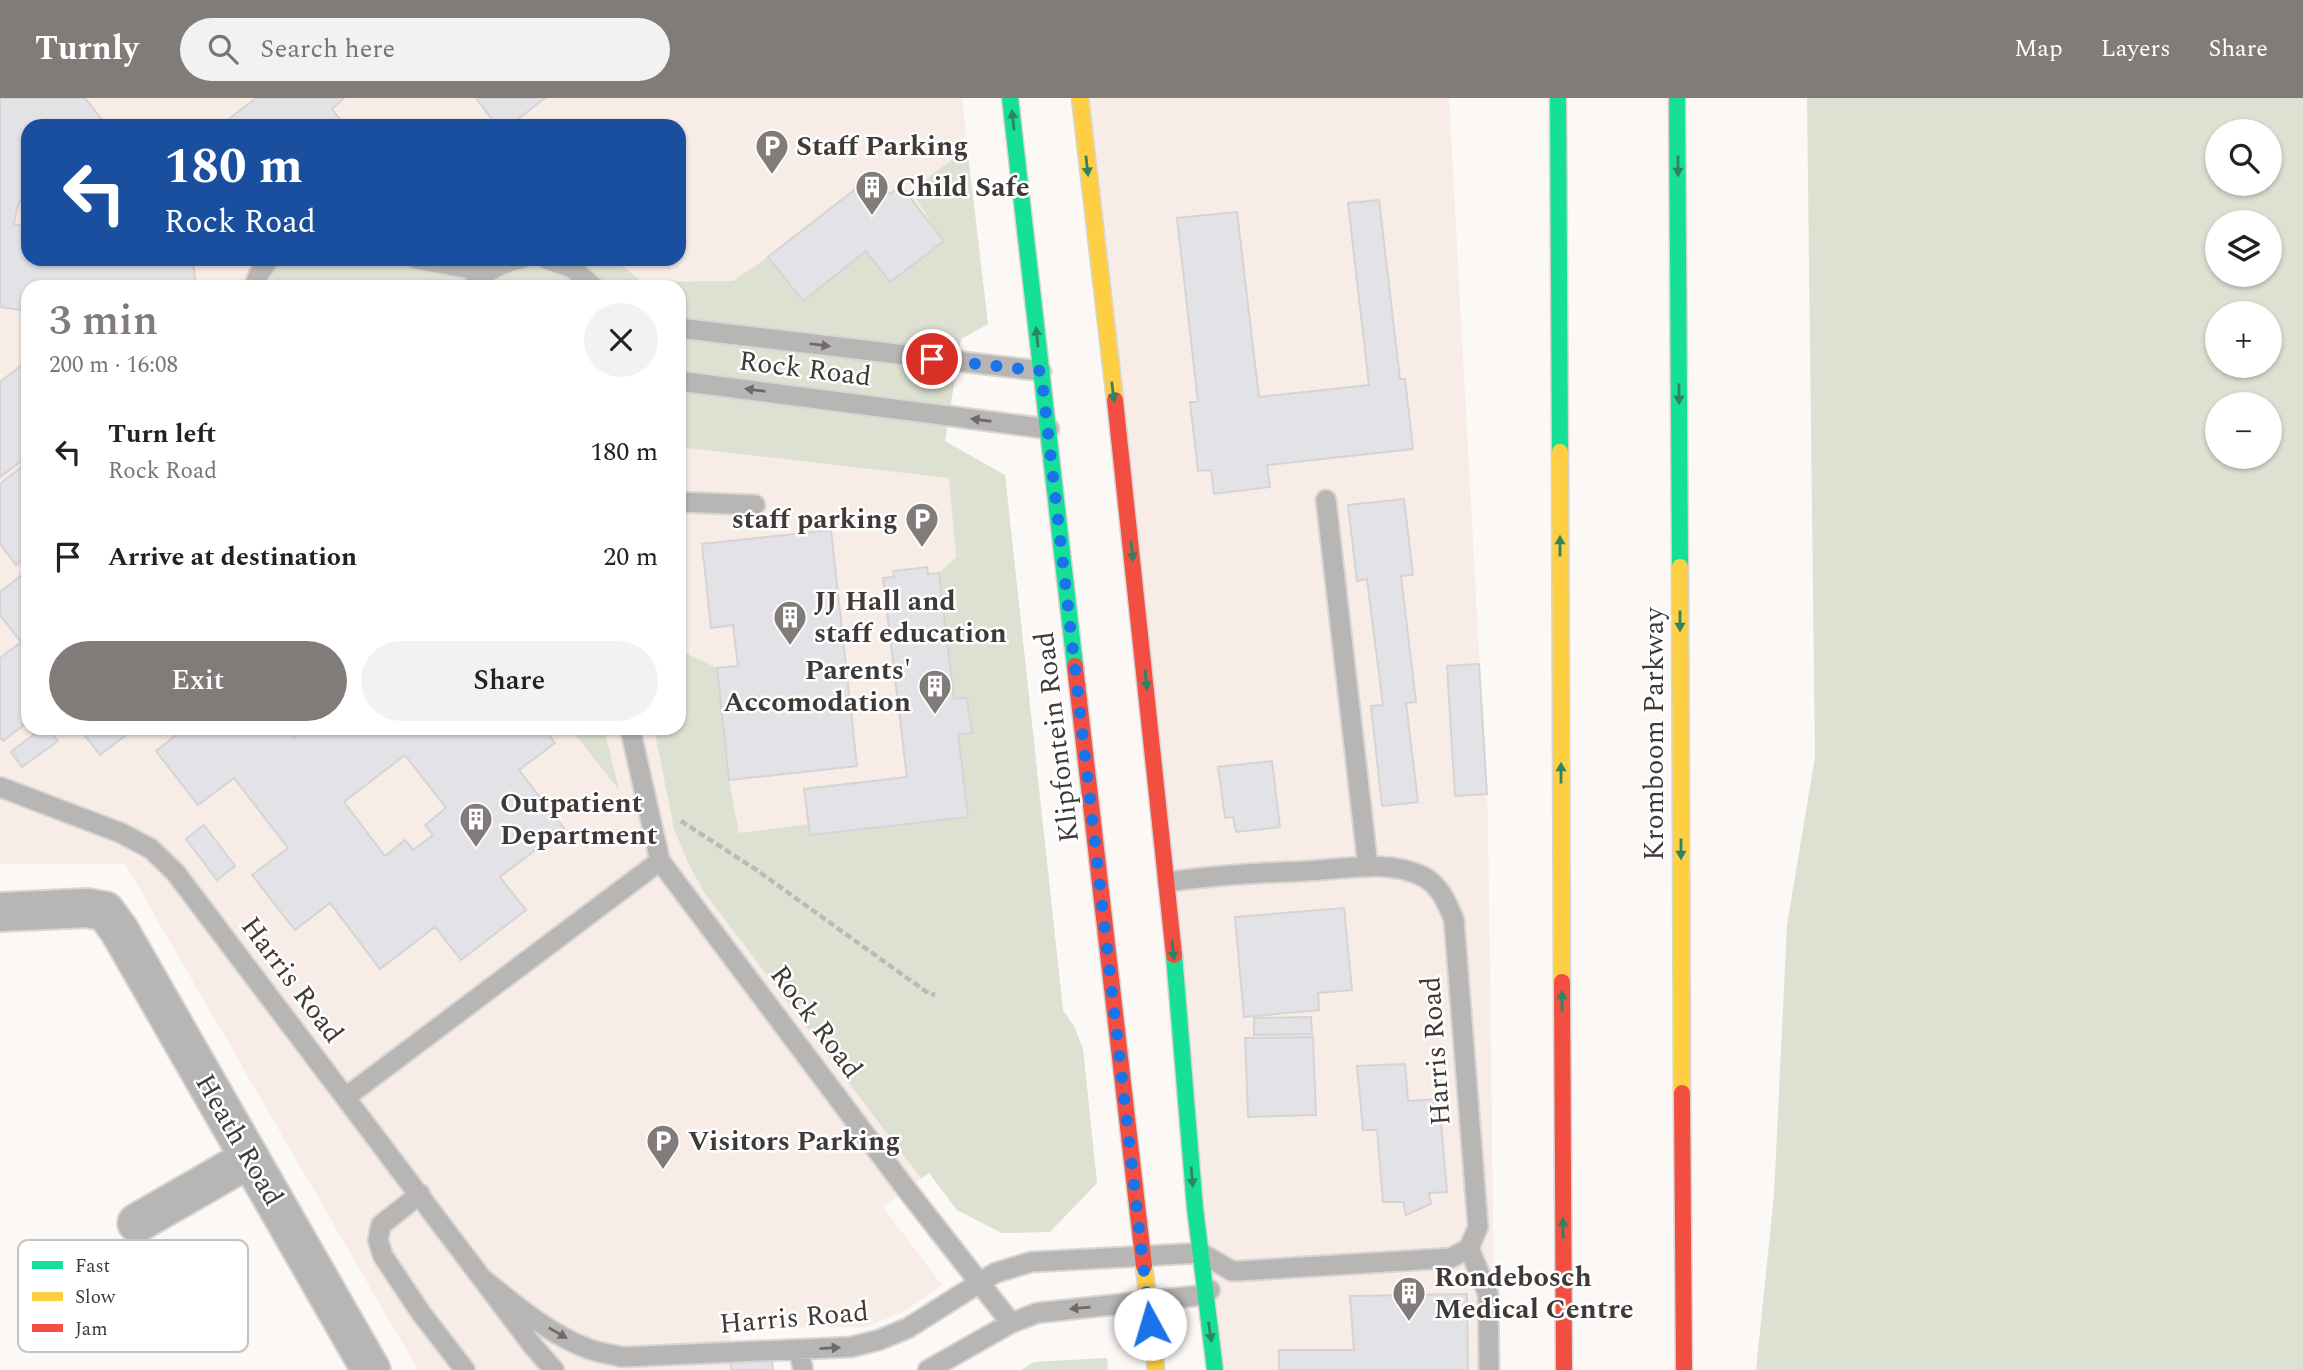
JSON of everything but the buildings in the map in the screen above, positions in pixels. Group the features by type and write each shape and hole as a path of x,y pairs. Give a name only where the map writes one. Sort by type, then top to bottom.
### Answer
{"main road":[{"name":"Klipfontein Road","path":"1010,98 1156,1370"},
{"path":"1080,98 1168,882 1195,1209 1215,1370"},
{"path":"1558,98 1564,1370"},
{"name":"Kromboom Parkway","path":"1677,98 1684,1370"}],"street":[{"name":"Heath Road","path":"0,912 87,908 105,911 119,930 371,1370"},
{"path":"137,1223 250,1158"}],"lane":[{"path":"454,266 486,272"},
{"path":"478,280 486,272 499,266"},
{"path":"566,266 586,280"},
{"name":"Rock Road","path":"686,329 1041,371"},
{"name":"Rock Road","path":"686,382 1049,429"},
{"path":"1326,500 1368,867"},
{"path":"686,502 755,505"},
{"name":"Rock Road","path":"632,735 660,861 1011,1324"},
{"name":"Harris Road","path":"0,787 121,833 151,849 175,872 554,1370"},
{"path":"346,1097 660,861"},
{"name":"Harris Road","path":"1168,882 1216,875 1368,867 1400,869 1424,878 1444,895 1454,920 1478,1227 1469,1248"},
{"path":"420,1194 381,1225 377,1240 383,1256 421,1313 464,1370"},
{"path":"1201,1253 1232,1271 1451,1258 1469,1248 1488,1294 1489,1370"},
{"name":"Harris Road","path":"483,1279 528,1314 561,1335 589,1350 622,1357 851,1347 880,1340 908,1328 995,1273 1031,1262 1201,1253"},
{"path":"928,1370 1037,1312 1205,1295 1232,1271"},
{"path":"799,1350 803,1370"}],"path":[{"path":"650,819 672,816 755,869 928,993 935,995"}],"shaded area":[{"path":"0,98 962,98 988,324 961,339 945,441 1005,475 1063,1010 1074,1026 1083,1049 1097,1183 1050,1232 1002,1233 957,1210 929,1173 883,1207 942,1285 902,1313 864,1327 731,1328 731,1370 418,1370 125,864 0,864"},
{"path":"1080,98 1449,98 1488,818 1495,1370 1215,1370"}],"green space":[{"path":"1807,98 2303,98 2303,1370 1756,1370 1774,1195 1787,925 1815,757"},
{"path":"967,148 988,324 961,339 945,441 1005,475 1063,1010 1074,1026 1083,1049 1097,1183 1050,1232 1002,1233 957,1210 929,1173 921,1178 704,892 674,829 655,735 686,735 686,653 717,668 729,780 739,833 809,824 810,835 968,817 958,734 972,732 967,698 954,699 939,573 956,557 949,478 686,448 686,282 733,281 768,257 803,300 866,251 891,282 943,241 911,191"},
{"path":"266,266 623,266 640,280 258,280"},
{"path":"576,735 606,735 619,790"},
{"path":"1107,1358 1108,1370 1021,1370 1034,1362"}],"traffic: fast":[{"path":"1010,98 1075,666"},
{"path":"1558,98 1560,452"},
{"path":"1677,98 1680,567"},
{"path":"1174,955 1195,1208 1215,1370"}],"traffic: slow":[{"path":"1080,98 1115,400"},
{"path":"1560,452 1562,982"},
{"path":"1680,567 1682,1093"},
{"path":"1144,1266 1156,1370"}],"traffic: jam":[{"path":"1115,400 1174,955"},
{"path":"1075,666 1144,1266"},
{"path":"1562,982 1564,1370"},
{"path":"1682,1093 1684,1370"}],"place":[{"name":"Staff Parking","path":"772,176"},
{"name":"Child Safe","path":"872,217"},
{"name":"staff parking","path":"922,549"},
{"name":"JJ Hall and staff education","path":"790,647"},
{"name":"Parents' Accomodation","path":"935,716"},
{"name":"Outpatient Department","path":"476,849"},
{"name":"Visitors Parking","path":"663,1171"},
{"name":"Rondebosch Medical Centre","path":"1409,1323"}],"route":[{"path":"932,359 1041,371 1150,1324"}]}
